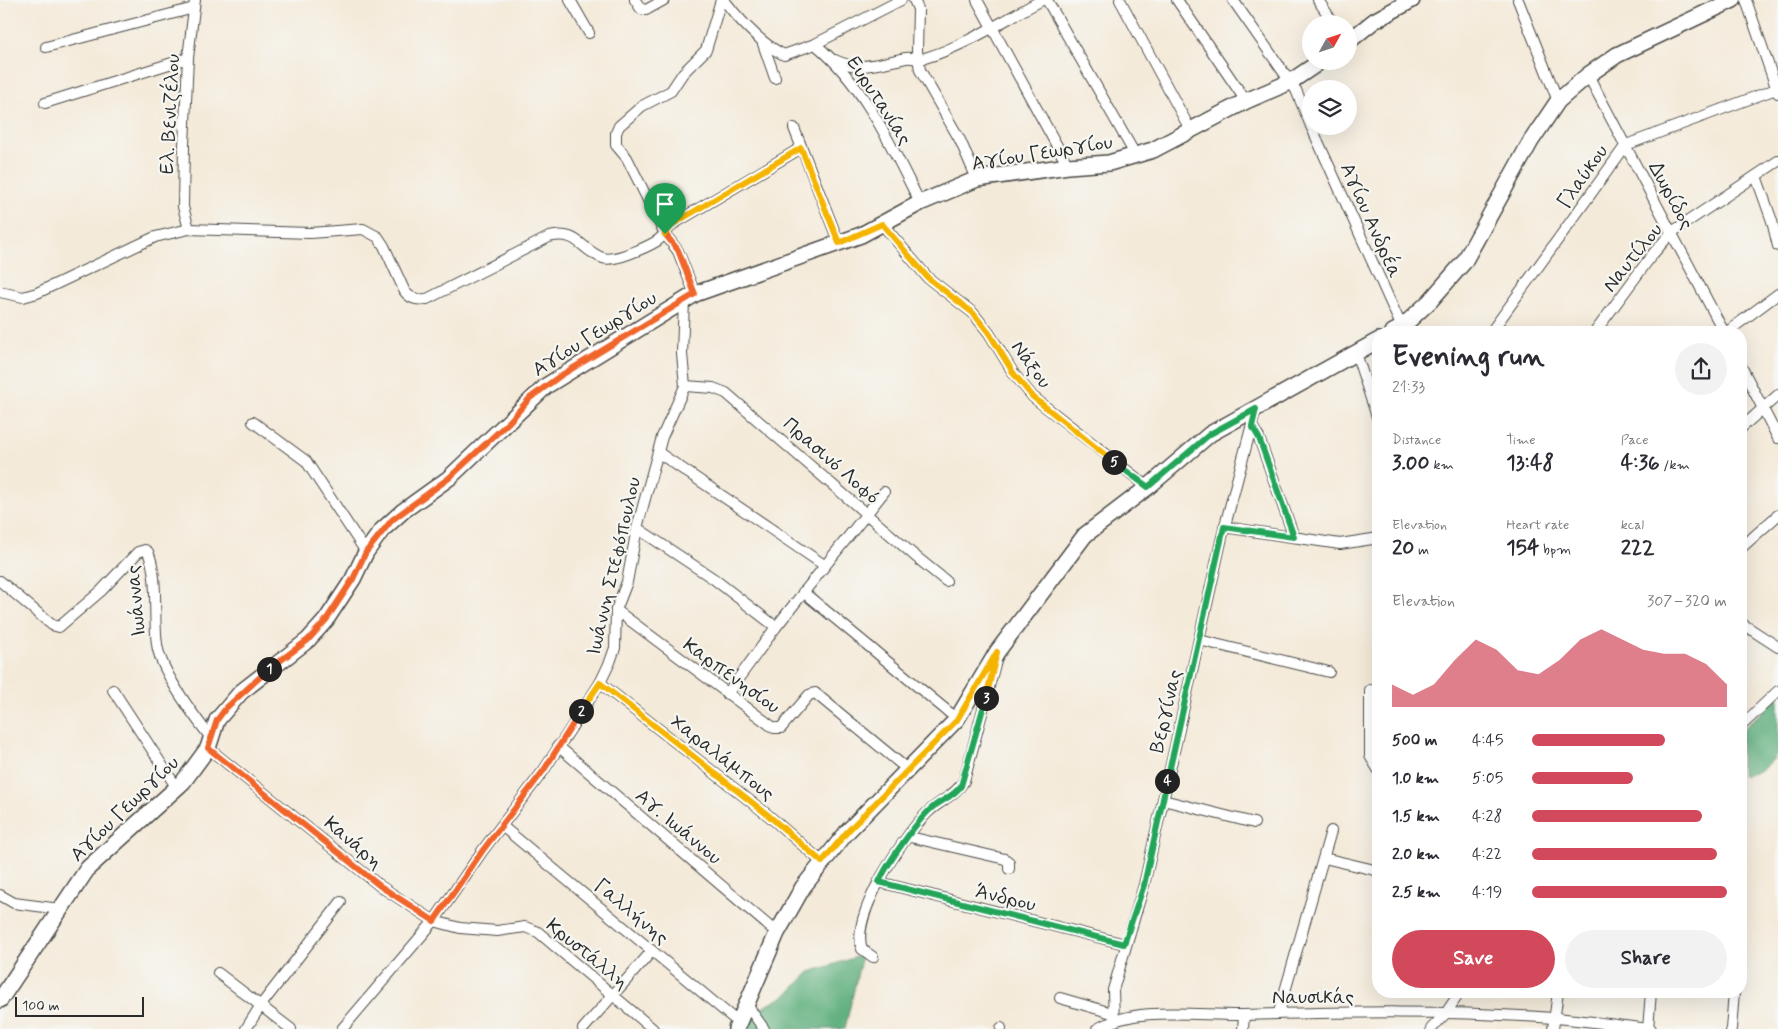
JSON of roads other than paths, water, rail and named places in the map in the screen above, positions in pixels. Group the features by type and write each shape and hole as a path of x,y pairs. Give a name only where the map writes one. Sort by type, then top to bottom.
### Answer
{"street":[{"path":"570,0 589,32"},
{"path":"635,0 641,9 646,10 664,0"},
{"path":"722,0 762,40 784,55 815,44 901,0"},
{"path":"690,297 678,250 665,234 627,158 619,150 616,133 621,123 642,106 671,91 683,73 706,50 722,0"},
{"path":"914,0 918,14 918,59 920,70 960,140 976,179"},
{"path":"977,0 1068,166"},
{"path":"834,60 851,66 864,67 905,58 918,59 946,49 1042,0"},
{"path":"1047,0 1136,156"},
{"path":"1120,0 1190,131"},
{"path":"1178,0 1246,102"},
{"name":"Αγίου Ανδρέα","path":"1233,0 1296,90 1302,104"},
{"path":"1318,0 1328,15"},
{"path":"1358,33 1374,20 1412,0"},
{"path":"1518,0 1558,101"},
{"path":"1404,326 1430,301 1464,262 1530,141 1558,101 1588,75 1632,47 1732,0"},
{"path":"1746,0 1777,92"},
{"path":"46,47 194,4"},
{"name":"Ελ. Βενιζέλου","path":"189,230 183,207 188,58 194,4"},
{"path":"762,40 775,78"},
{"name":"Ευρυτανίας","path":"815,44 834,60 866,106 896,156 920,203"},
{"path":"45,103 188,58"},
{"name":"Αγίου Γεωργίου","path":"0,1000 88,868 177,788 198,765 210,743 217,720 241,692 308,640 326,620 353,579 366,552 392,520 449,478 546,386 690,297 839,243 882,224 920,203 976,179 1068,166 1109,163 1136,156 1170,143 1246,102 1290,82 1308,70"},
{"name":"Δωρίδος","path":"1588,75 1722,326"},
{"name":"Γλαύκου","path":"1495,326 1626,145 1777,92"},
{"path":"794,128 839,243"},
{"name":"Αγίου Ανδρέα","path":"1315,135 1397,326"},
{"path":"0,292 23,297 37,294 155,237 189,230 310,232 363,229 378,237 405,292 410,298 427,299 549,237 567,235 602,258 614,259 656,242 673,224 801,148"},
{"name":"Ναυτίλου","path":"1599,326 1652,255 1672,232 1778,162"},
{"path":"1756,176 1772,221 1778,246"},
{"name":"Νάξου","path":"882,224 928,278 973,313 989,333 1014,374 1033,397 1148,487"},
{"path":"1733,326 1778,294"},
{"name":"Ιωάννη Στεφόπουλου","path":"342,1029 434,921 544,770 600,683 614,648 616,610 627,582 637,528 662,437 685,386 682,354 690,297"},
{"path":"737,1026 777,933 794,902 822,862 847,832 957,720 997,652 1086,535 1148,487 1210,434 1372,344"},
{"path":"1356,353 1372,402"},
{"path":"1747,378 1778,438"},
{"name":"Πρασινό Λοφό","path":"685,386 713,388 726,393 946,581"},
{"path":"1747,423 1778,395"},
{"name":"Βεργίνας","path":"1113,1017 1113,990 1124,944 1144,885 1224,527 1256,409"},
{"path":"254,422 306,460 366,552"},
{"path":"1252,426 1259,438 1294,537"},
{"path":"659,453 824,565"},
{"path":"727,694 776,626 824,565 868,515 884,492"},
{"path":"1747,543 1778,515"},
{"path":"1224,527 1340,544 1372,539"},
{"path":"637,528 714,579 776,626"},
{"name":"Ιωάννας","path":"0,581 52,625 59,627 101,591 138,552 142,550 148,552 153,575 156,643 161,662 210,743"},
{"path":"803,592 957,720"},
{"name":"Καρπενησίου","path":"616,610 727,694 779,729 810,694 816,693 907,769"},
{"path":"1747,627 1777,646"},
{"path":"1199,640 1329,672"},
{"path":"873,957 862,949 859,934 879,882 926,814 957,792 964,781 974,736 992,679 997,652"},
{"name":"Χαραλάμπους","path":"600,683 768,815 822,862"},
{"path":"113,690 177,788"},
{"path":"1370,690 1370,756 1372,759"},
{"path":"1747,720 1778,691"},
{"name":"Κανάρη","path":"210,743 380,886 434,921"},
{"name":"Αγ. Ιωάννου","path":"558,746 777,933"},
{"path":"1163,800 1254,823"},
{"name":"Γαλλήνης","path":"502,826 652,951 737,1026"},
{"path":"1279,1012 1331,831"},
{"path":"910,837 1005,859 1009,862 1009,869"},
{"path":"1324,858 1372,869"},
{"name":"Άνδρου","path":"879,882 1124,944"},
{"path":"0,896 14,903 60,909"},
{"path":"246,1029 261,1005 341,902"},
{"name":"Κρυστάλλη","path":"434,921 460,928 497,931 524,928 538,932 654,1029"},
{"path":"583,1029 652,951"},
{"path":"218,973 291,1029"},
{"path":"1060,998 1113,1017"},
{"path":"1431,1029 1446,1013 1455,998"},
{"path":"1553,1029 1557,998"},
{"path":"1649,1029 1651,998"},
{"path":"1731,1029 1734,998"},
{"path":"747,1004 764,1029"},
{"name":"Ναυσικάς","path":"1097,1029 1113,1017 1143,1015 1244,1015 1279,1012 1446,1013 1554,1018 1649,1029"},
{"path":"1243,1029 1244,1015"}]}
